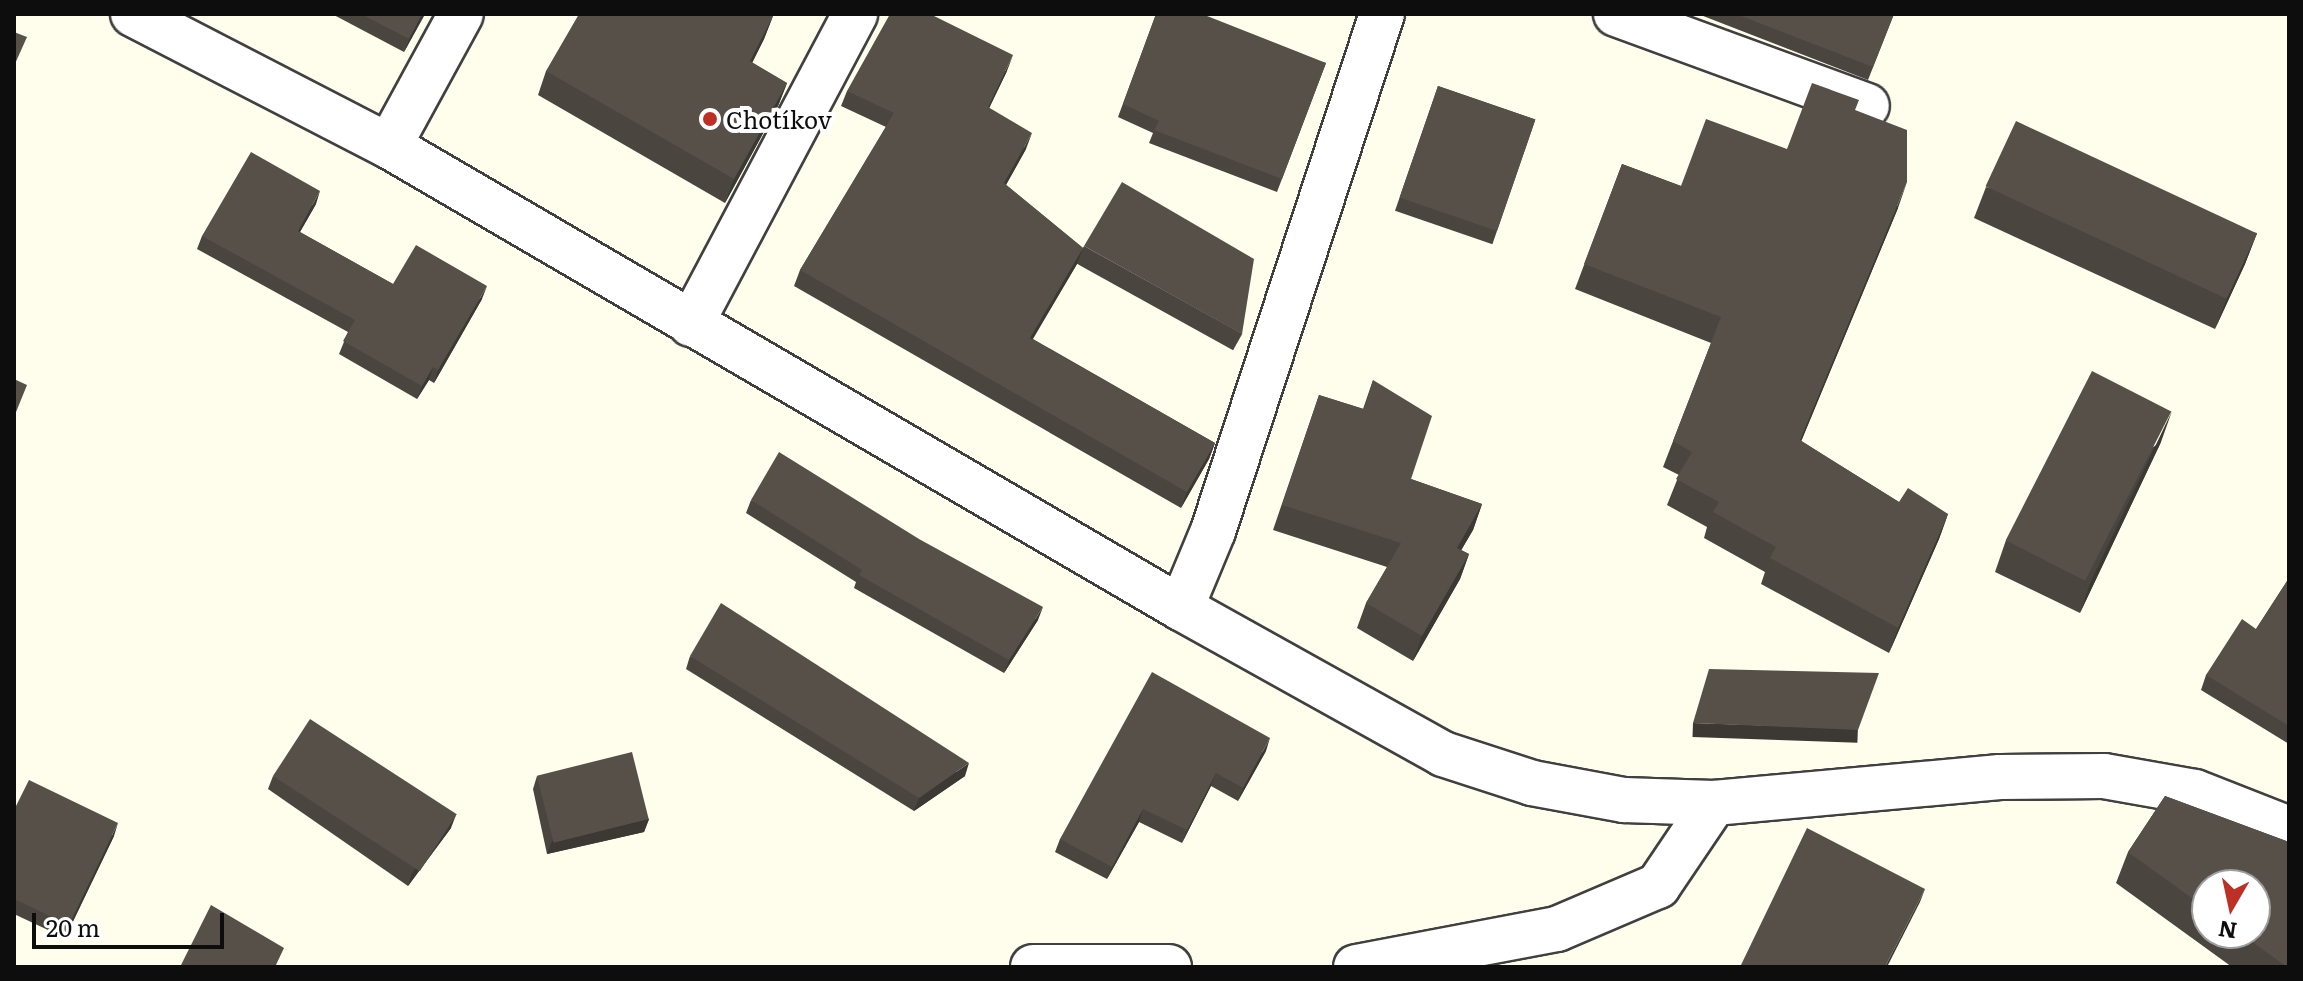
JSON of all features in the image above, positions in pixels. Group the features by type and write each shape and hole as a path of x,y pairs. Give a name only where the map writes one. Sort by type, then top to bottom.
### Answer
{"street":[{"path":"133,14 389,146 1181,608 1443,754 1547,786 1624,800 1714,803 2000,777 2104,776 2195,792 2289,829"},
{"path":"389,146 461,14"},
{"path":"691,324 855,14"},
{"path":"1181,608 1213,531 1382,14"},
{"path":"1616,14 1867,106"},
{"path":"1356,967 1557,929 1658,886 1714,803"},
{"path":"1033,967 1169,967"}],"building":[{"path":"361,14 422,14 409,39"},
{"path":"579,14 773,16 750,61 787,83 734,179 546,71"},
{"path":"890,14 930,14 1013,55 988,107 1032,133 1004,183 1083,248 1030,338 1215,443 1187,492 800,270 894,113 847,91"},
{"path":"1156,14 1202,14 1326,63 1282,179 1154,130 1159,121 1123,104"},
{"path":"1736,14 1894,14 1873,67"},
{"path":"14,32 27,37 14,66"},
{"path":"1812,83 1859,100 1855,110 1907,130 1907,182 1800,440 1899,502 1908,488 1948,514 1898,628 1770,558 1776,547 1713,512 1719,502 1676,479 1692,452 1673,441 1721,317 1584,264 1622,164 1681,186 1706,119 1787,149"},
{"path":"1438,86 1535,120 1497,231 1400,198"},
{"path":"2016,121 2257,233 2227,299 1986,186"},
{"path":"251,152 320,191 298,231 393,284 416,245 487,286 438,370 433,367 422,386 343,341 355,320 202,236"},
{"path":"1122,182 1254,259 1242,334 1084,246"},
{"path":"2092,371 2171,411 2085,581 2006,540"},
{"path":"14,379 27,385 14,417"},
{"path":"1373,380 1432,416 1411,479 1482,504 1457,548 1469,554 1422,636 1366,603 1401,543 1282,505 1319,395 1364,409"},
{"path":"779,452 919,539 1043,607 1009,660 859,575 862,570 751,500"},
{"path":"2289,578 2289,726 2206,675 2242,619 2256,629"},
{"path":"721,603 969,763 919,798 690,656"},
{"path":"1709,669 1879,673 1858,730 1693,723"},
{"path":"1152,672 1270,738 1243,788 1216,773 1187,830 1143,809 1112,867 1060,839"},
{"path":"310,719 457,814 420,871 273,776"},
{"path":"632,752 649,819 554,843 537,776"},
{"path":"29,780 118,823 69,925 14,899 14,810"},
{"path":"2165,796 2289,842 2289,967 2262,949 2271,949 2271,869 2191,869 2191,897 2128,852"},
{"path":"1807,828 1925,889 1885,967 1740,967"},
{"path":"211,905 284,948 275,967 180,967"}],"place":[{"name":"Chotíkov","path":"710,119"}]}
